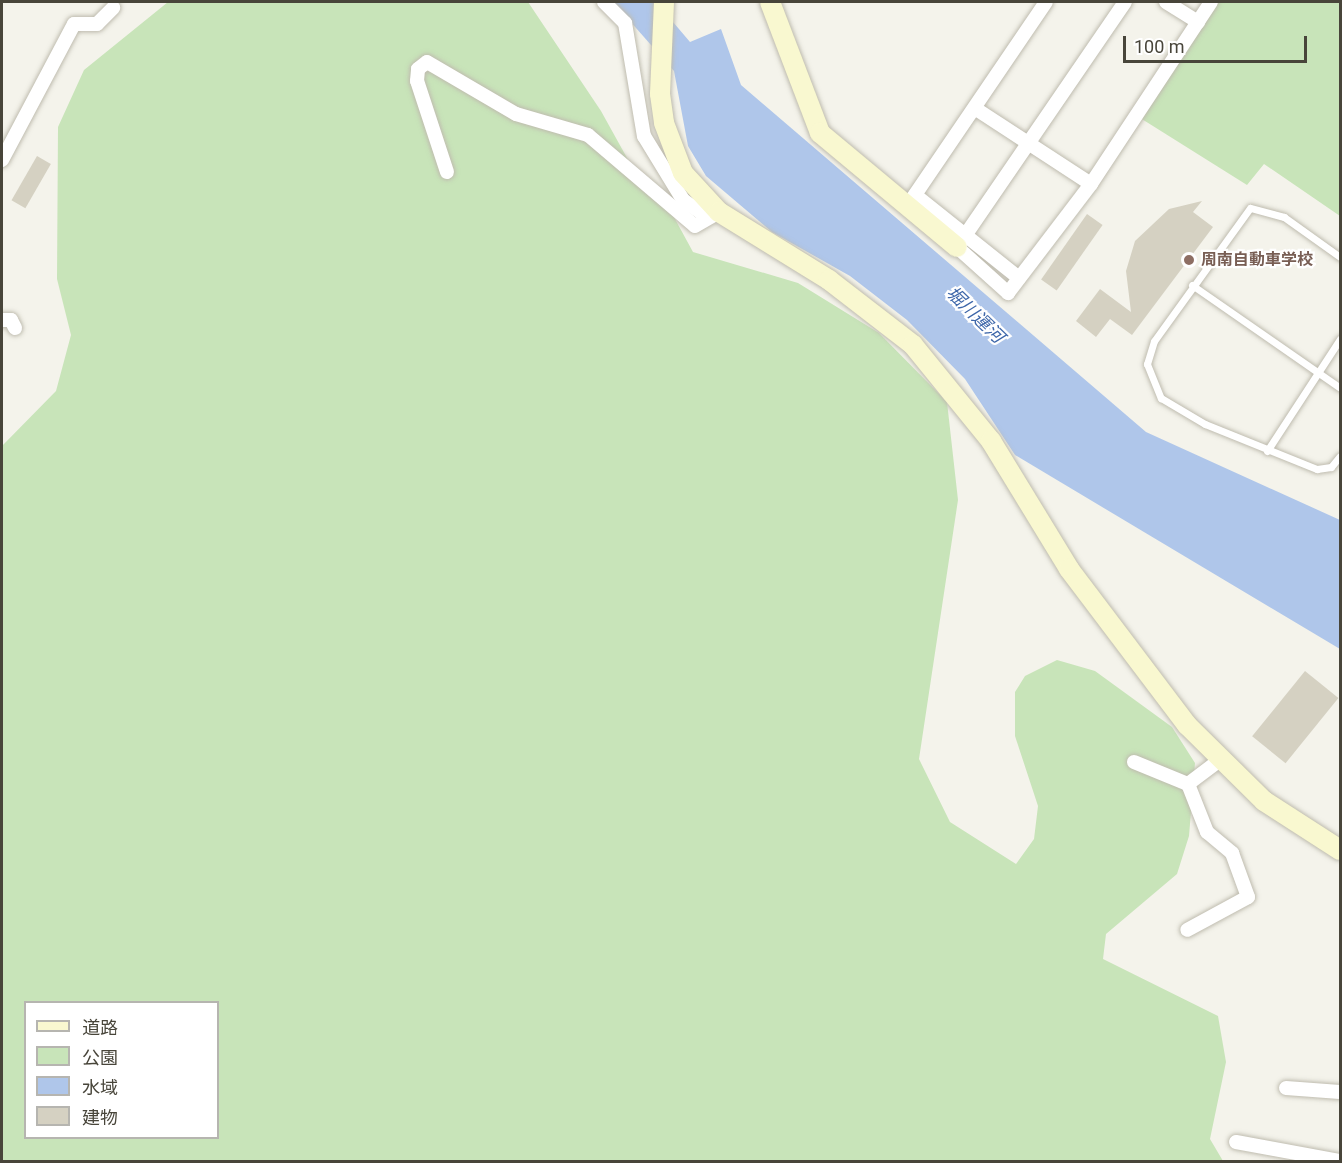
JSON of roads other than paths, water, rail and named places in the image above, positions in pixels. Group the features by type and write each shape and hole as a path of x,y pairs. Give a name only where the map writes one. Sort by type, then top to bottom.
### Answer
{"main road":[{"path":"664,2 660,94 672,147 683,173 713,214 829,280 913,345 991,441 1113,630 1220,760 1264,801 1341,850"},
{"path":"770,2 820,132 912,200 961,241"}],"street":[{"path":"604,2 625,23 644,136 683,200 713,214"},
{"path":"912,200 976,109 1046,2"},
{"path":"1125,2 961,241 1008,293 1091,184 1211,2"},
{"path":"1166,2 1197,22"},
{"path":"2,160 74,24 97,24 113,8"},
{"path":"447,172 419,91 418,69 427,62 516,114 588,135 695,226 713,214"},
{"path":"976,109 1091,184"},
{"path":"2,320 11,320 15,328"},
{"path":"1188,784 1220,760"},
{"path":"1134,762 1188,784 1207,832 1232,853 1248,897 1187,930"},
{"path":"1286,1088 1341,1092"},
{"path":"1236,1142 1341,1161"}],"lane":[{"path":"1341,257 1284,217 1250,208 1192,285 1154,341 1147,364 1152,383 1175,409 1267,452 1317,469 1331,467 1341,456"},
{"path":"1192,285 1341,388"},
{"path":"1267,452 1317,372 1341,339"}],"water":[{"name":"堀川運河","path":"613,2 656,2 690,42 721,29 741,85 1146,432 1340,520 1340,649 1015,455 965,379 907,320 850,276 772,232 706,176 688,146 674,71"}],"place":[{"name":"周南自動車学校","path":"1189,260"}]}
